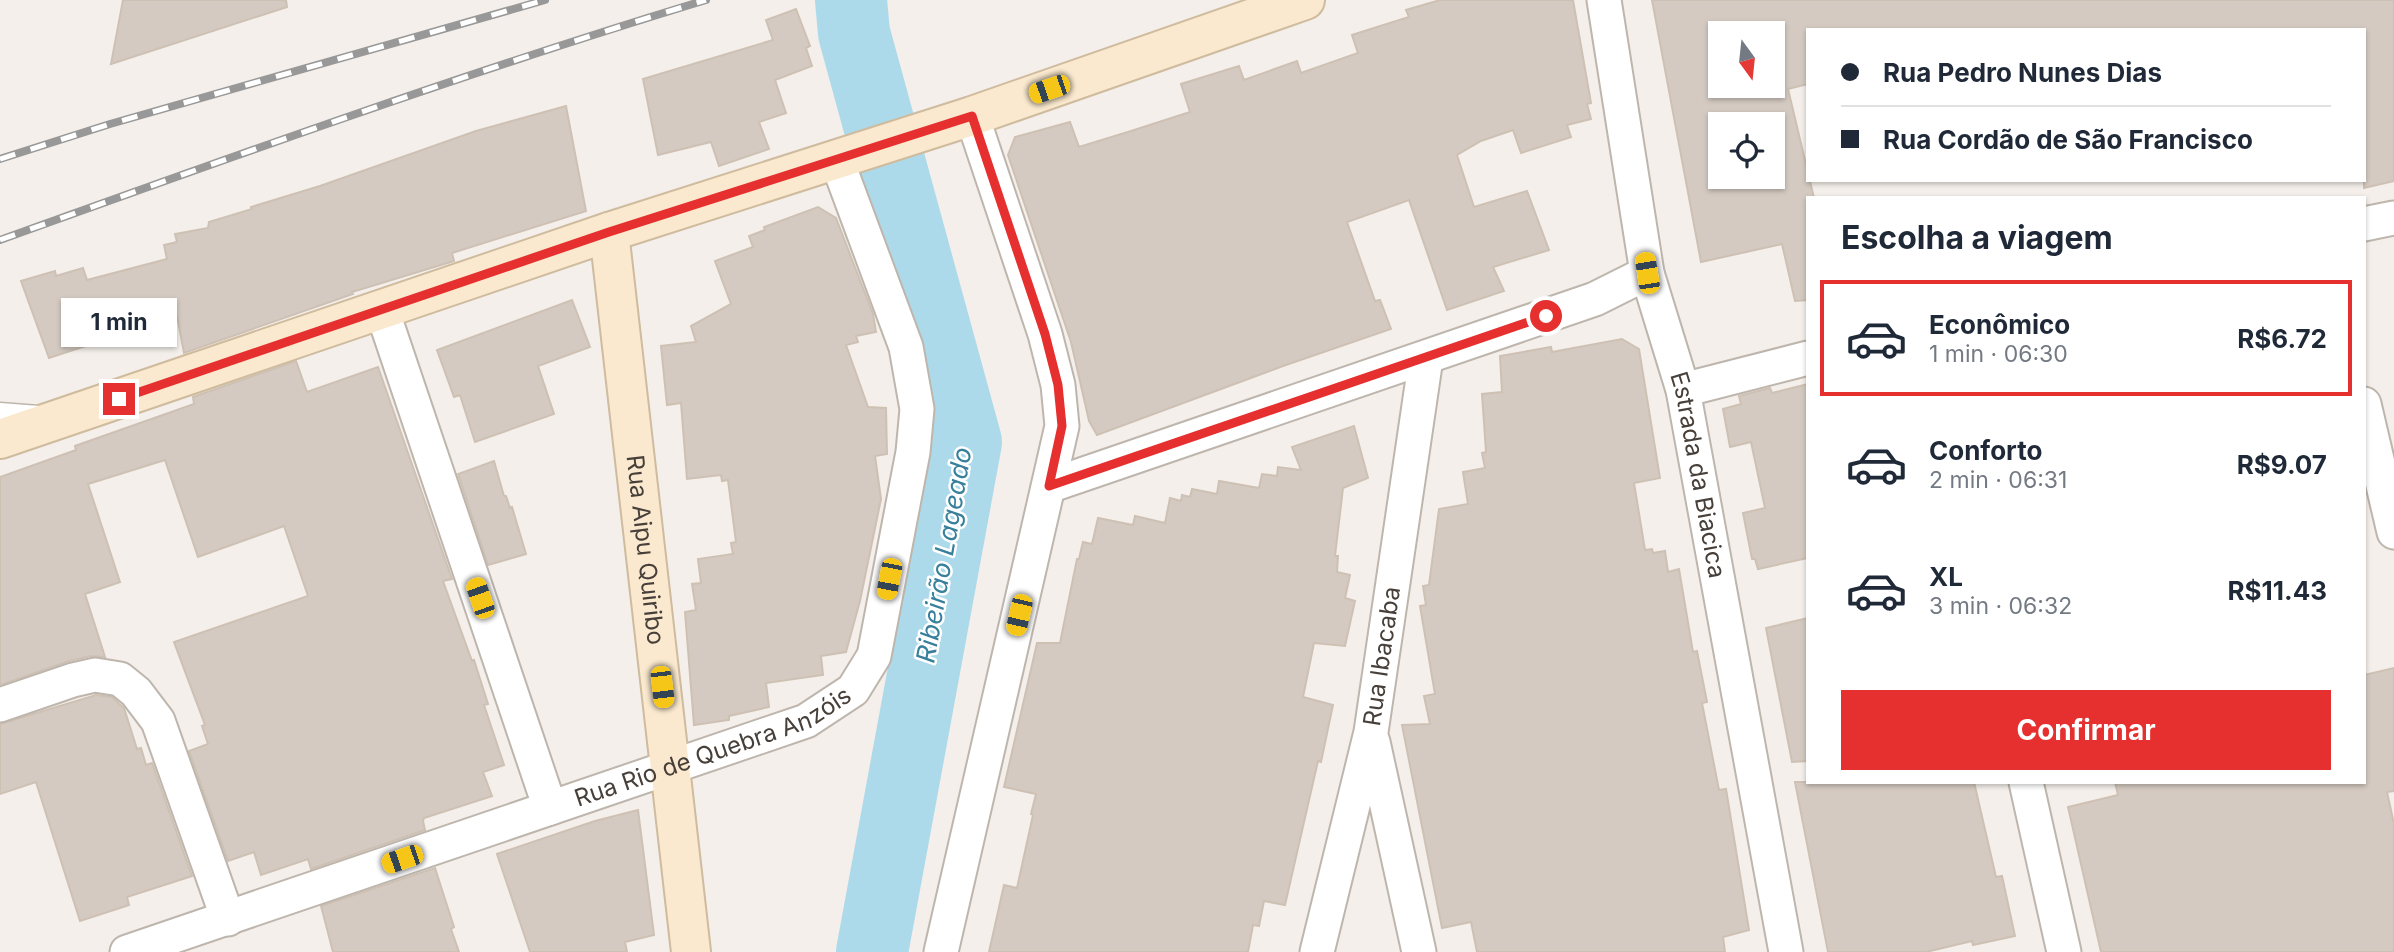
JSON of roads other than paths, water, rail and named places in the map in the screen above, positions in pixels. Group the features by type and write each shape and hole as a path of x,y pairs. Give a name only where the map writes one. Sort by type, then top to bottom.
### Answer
{"street":[{"path":"0,439 609,232 852,156 1305,0"},
{"name":"Estrada da Biacica","path":"1604,0 1647,273 1683,390 1786,952"},
{"path":"941,952 1062,426 1058,385 1045,334 956,121"},
{"name":"Rua Rio de Quebra Anzóis","path":"128,952 806,721 853,690 874,656 913,452 917,409 906,347 852,156"},
{"path":"2366,224 2394,218"},
{"name":"Rua Aipu Quiribo","path":"609,232 691,952"},
{"path":"1049,486 1595,299 1647,273"},
{"path":"382,310 551,808"},
{"name":"Rua Ibacaba","path":"1317,952 1371,733 1426,358"},
{"path":"1683,390 1806,359"},
{"path":"2366,413 2394,532"},
{"path":"0,705 95,675 120,679 136,692 158,721 228,919"},
{"path":"1371,733 1419,952"},
{"path":"2026,784 2064,952"}],"lane":[{"path":"0,411 67,417"}],"waterway":[{"name":"Ribeirão Lageado","path":"851,0 854,33 966,442 872,952"}],"railway":[{"path":"0,159 110,124 545,0"},
{"path":"0,240 440,85 706,0"}]}
